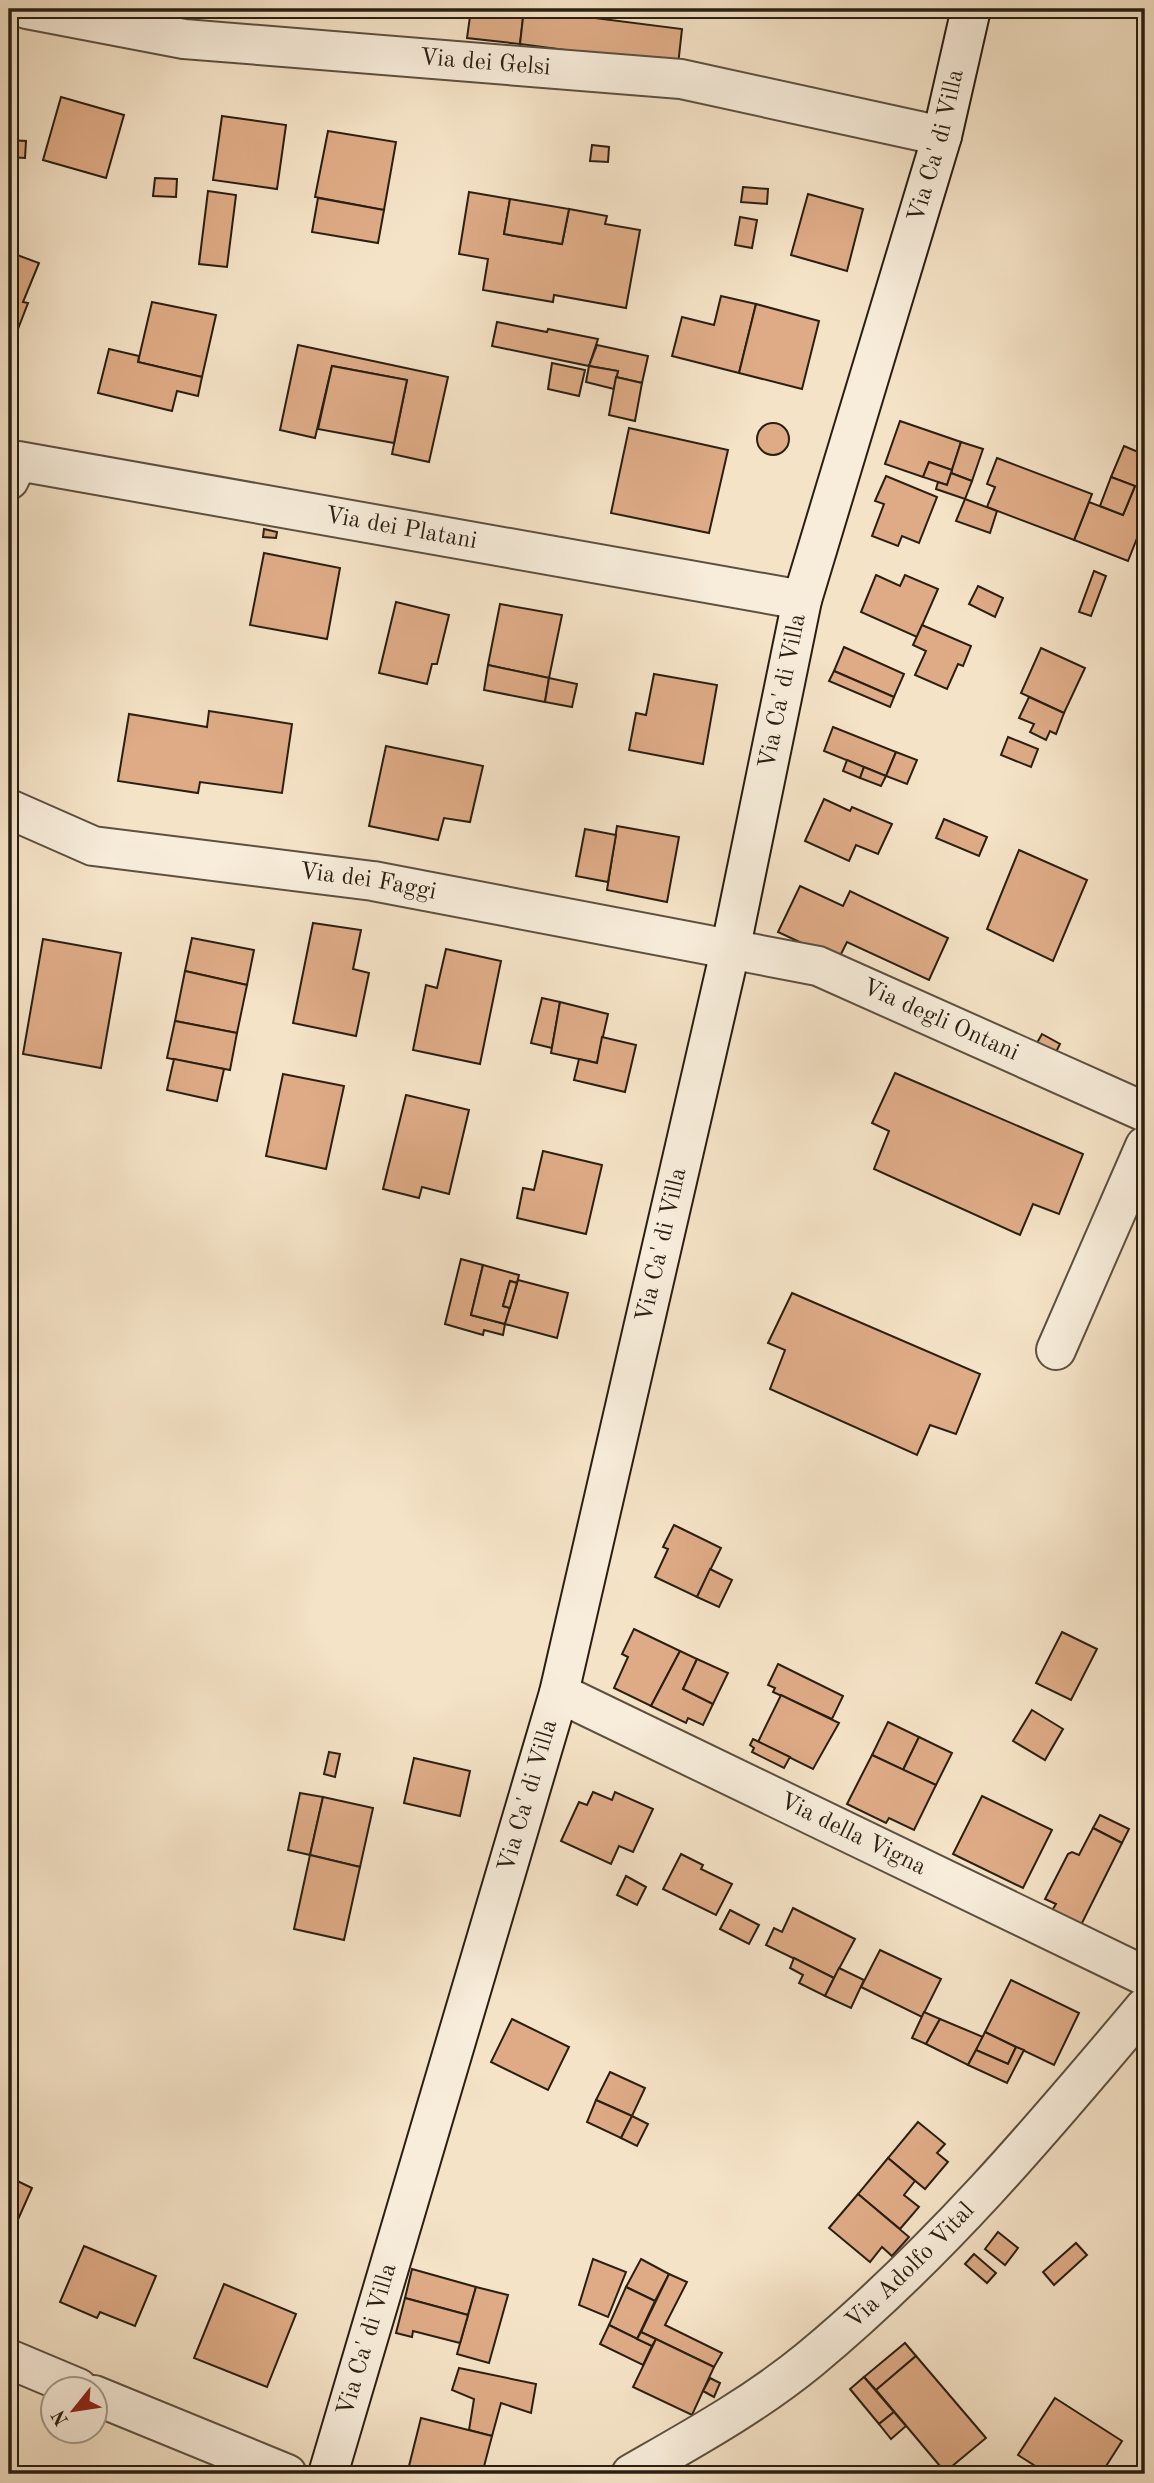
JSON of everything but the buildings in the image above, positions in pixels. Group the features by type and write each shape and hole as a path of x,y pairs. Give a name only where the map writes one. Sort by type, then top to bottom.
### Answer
{"street":[{"name":"Via dei Gelsi","path":"27,9 184,39 681,79 942,136"},
{"name":"Via Ca' di Villa","path":"328,2474 559,1693 730,951 802,600 942,136 971,9"},
{"name":"Via dei Platani","path":"9,480 18,461 802,600"},
{"name":"Via dei Faggi","path":"9,809 93,846 373,881 730,951"},
{"name":"Via degli Ontani","path":"730,951 818,966 1145,1112"},
{"path":"1056,1350 1145,1146"},
{"name":"Via della Vigna","path":"559,1693 1145,1976"},
{"name":"Via Adolfo Vital","path":"631,2474 735,2414 808,2360 884,2293 988,2192 1145,2007"},
{"path":"9,2359 44,2374"},
{"path":"108,2401 287,2474"}]}
